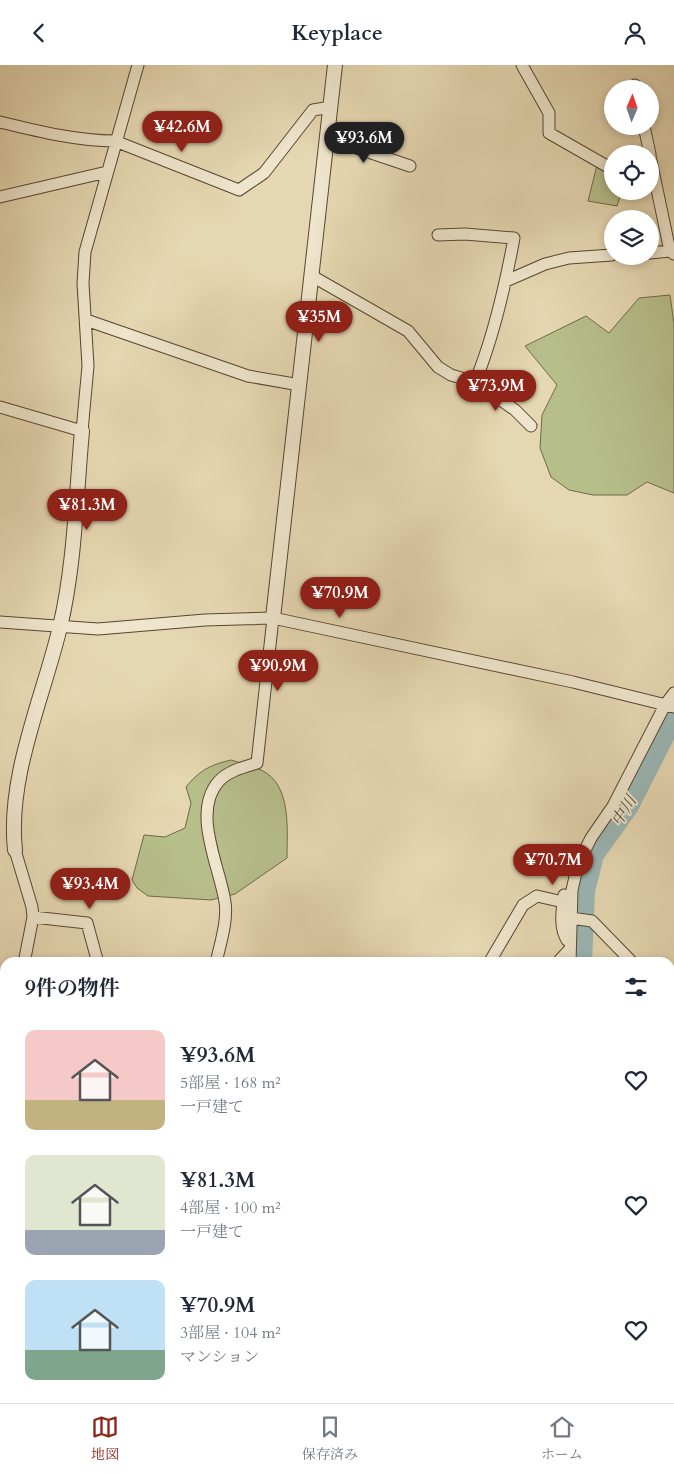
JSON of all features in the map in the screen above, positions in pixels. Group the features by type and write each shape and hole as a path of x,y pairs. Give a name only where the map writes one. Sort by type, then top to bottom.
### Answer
{"street":[{"path":"25,957 33,917 28,889 15,850 13,835 19,781 60,627 66,593 88,367 83,283 85,252 138,65"},
{"path":"217,957 226,904 207,831 210,794 219,780 229,773 257,763 335,65"},
{"path":"522,65 549,113 549,133 604,164"},
{"path":"0,122 34,131 97,141 115,141 238,191 264,173 313,110 331,107"},
{"path":"327,138 410,166"},
{"path":"0,197 107,173"},
{"path":"657,200 672,253 659,253"},
{"path":"438,235 465,233 514,238 506,281 475,382"},
{"path":"506,281 545,264 569,258 604,256"},
{"path":"312,276 408,331 438,367 451,375 475,382 515,410 531,425"},
{"path":"86,320 248,376 300,385"},
{"path":"0,407 82,431"},
{"path":"0,622 98,629 205,620 273,618 573,682 670,707"},
{"path":"570,957 573,917 572,890 582,856 670,707 674,693"},
{"path":"570,947 564,934 561,915 569,871 582,856"},
{"path":"493,957 523,905 537,896 563,902"},
{"path":"33,917 87,923 96,957"},
{"path":"573,917 588,919 602,929 628,957"},
{"path":"562,957 570,947"}],"green space":[{"path":"597,165 604,169 604,200 619,200 617,206 588,201"},
{"path":"670,295 674,324 674,493 647,482 627,495 593,495 569,490 551,477 540,448 542,415 557,385 525,346 586,316 609,333 639,298"},
{"path":"231,760 261,770 271,777 278,786 286,809 287,858 235,894 211,900 148,896 137,888 132,880 144,835 165,837 185,828 191,803 186,787 206,769"}],"waterway":[{"name":"中川","path":"582,957 585,891 594,855 629,806 674,717"}]}
